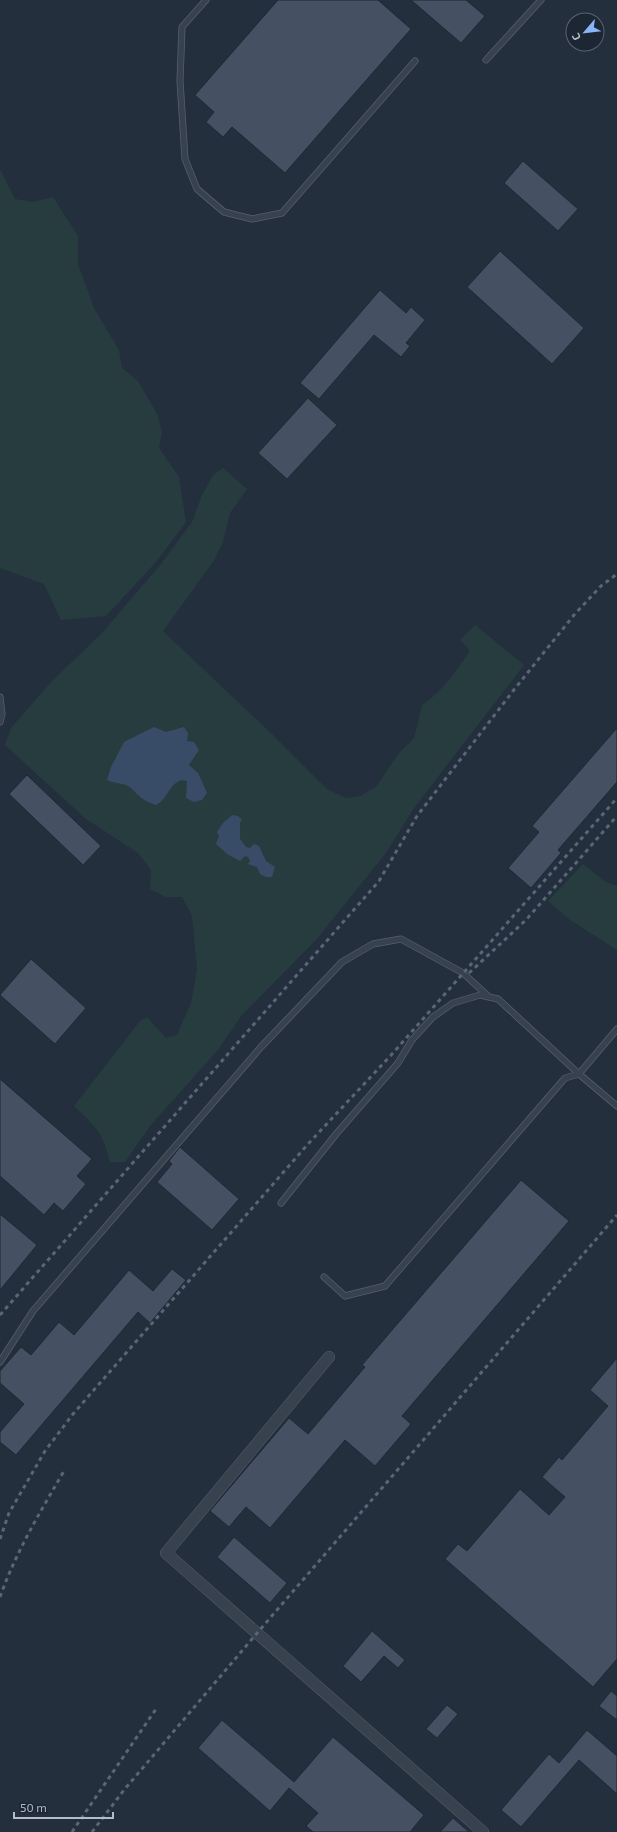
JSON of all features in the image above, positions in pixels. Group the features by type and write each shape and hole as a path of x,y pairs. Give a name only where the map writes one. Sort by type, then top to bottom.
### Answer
{"street":[{"path":"329,1357 166,1553 483,1832"}],"lane":[{"path":"206,0 182,27 180,81 185,159 197,189 224,212 252,219 282,213 415,61"},
{"path":"486,60 541,0"},
{"path":"0,697 2,714 0,722"},
{"path":"0,1362 33,1312 261,1047 342,962 373,944 401,939 463,973 489,997"},
{"path":"281,1203 337,1133 394,1068 412,1040 433,1018 453,1003 480,994 498,999 578,1074 617,1106"},
{"path":"324,1277 345,1296 385,1286 564,1078 578,1074 617,1029"}],"green space":[{"path":"0,169 15,199 34,202 53,197 78,236 78,264 94,308 119,350 122,368 138,381 157,414 162,431 159,448 179,477 186,522 156,562 106,616 61,620 44,584 0,568"},
{"path":"223,468 247,489 230,513 223,542 213,562 163,631 273,735 327,789 346,798 360,796 376,787 399,753 414,738 422,705 443,687 470,651 460,640 475,625 524,665 414,808 386,853 316,940 242,1015 217,1051 150,1126 125,1162 110,1162 105,1144 98,1131 74,1106 140,1021 147,1017 166,1038 177,1035 191,1003 197,969 192,916 182,897 166,897 150,889 151,870 138,853 86,819 5,745 11,728 51,682 101,634 161,564 192,522 202,495 213,475"},
{"path":"583,864 606,882 617,886 617,950 570,920 548,901"}],"water":[{"path":"154,727 166,732 184,727 188,733 187,741 194,742 199,750 189,765 198,773 207,793 202,800 194,802 186,798 187,781 181,780 173,785 163,799 156,805 144,800 128,786 107,780 111,767 124,742"},
{"path":"232,815 238,816 242,820 240,823 240,839 246,847 250,848 254,844 259,846 266,861 275,867 272,877 266,877 260,874 257,867 248,864 250,861 248,857 245,856 240,861 227,854 216,844 219,836 217,832 223,823"}],"building":[{"path":"278,0 378,0 411,29 285,173 232,127 223,137 206,122 214,112 195,95"},
{"path":"411,0 466,0 485,16 461,43"},
{"path":"523,161 578,209 558,231 504,183"},
{"path":"500,251 584,328 552,364 467,287"},
{"path":"380,290 406,313 411,307 425,320 406,343 410,346 401,357 374,335 319,399 300,383"},
{"path":"308,398 337,425 287,479 258,453"},
{"path":"617,728 617,782 558,850 561,853 531,888 508,868 539,832 532,826"},
{"path":"27,775 101,846 83,865 9,794"},
{"path":"31,959 86,1008 55,1044 0,995"},
{"path":"0,1079 92,1159 77,1176 86,1184 63,1211 54,1203 44,1215 0,1176"},
{"path":"180,1147 239,1199 212,1230 157,1182 172,1164 169,1161"},
{"path":"521,1180 569,1221 402,1416 411,1424 375,1466 345,1440 270,1528 246,1507 229,1527 210,1511 289,1418 308,1434 365,1367 362,1365"},
{"path":"0,1214 37,1245 0,1290"},
{"path":"172,1269 186,1280 150,1323 138,1312 16,1455 0,1442 0,1432 24,1404 0,1383 0,1371 21,1347 31,1355 59,1322 74,1335 129,1270 153,1291"},
{"path":"617,1358 617,1659 593,1687 445,1559 458,1544 467,1551 520,1489 549,1515 565,1497 542,1477 559,1457 562,1460 608,1406 590,1390"},
{"path":"234,1537 287,1583 270,1603 217,1557"},
{"path":"372,1631 405,1660 398,1668 384,1656 361,1682 343,1666"},
{"path":"611,1691 617,1696 617,1720 599,1706"},
{"path":"447,1705 458,1714 437,1738 426,1729"},
{"path":"222,1720 294,1782 333,1737 424,1815 410,1832 313,1832 306,1826 318,1813 289,1788 270,1811 198,1748"},
{"path":"587,1730 617,1756 617,1794 579,1760 521,1827 501,1810 549,1754 559,1763"},
{"path":"453,1818 469,1832 440,1832"}],"railway":[{"path":"0,1315 379,881 417,816 513,691 574,615 601,586 617,574"},
{"path":"0,1539 9,1513 45,1451 73,1414 308,1144 394,1052 617,798"},
{"path":"469,973 526,920 617,816"},
{"path":"92,1832 124,1790 252,1639 617,1215"},
{"path":"0,1597 21,1548 64,1471"},
{"path":"72,1832 156,1709"}]}
